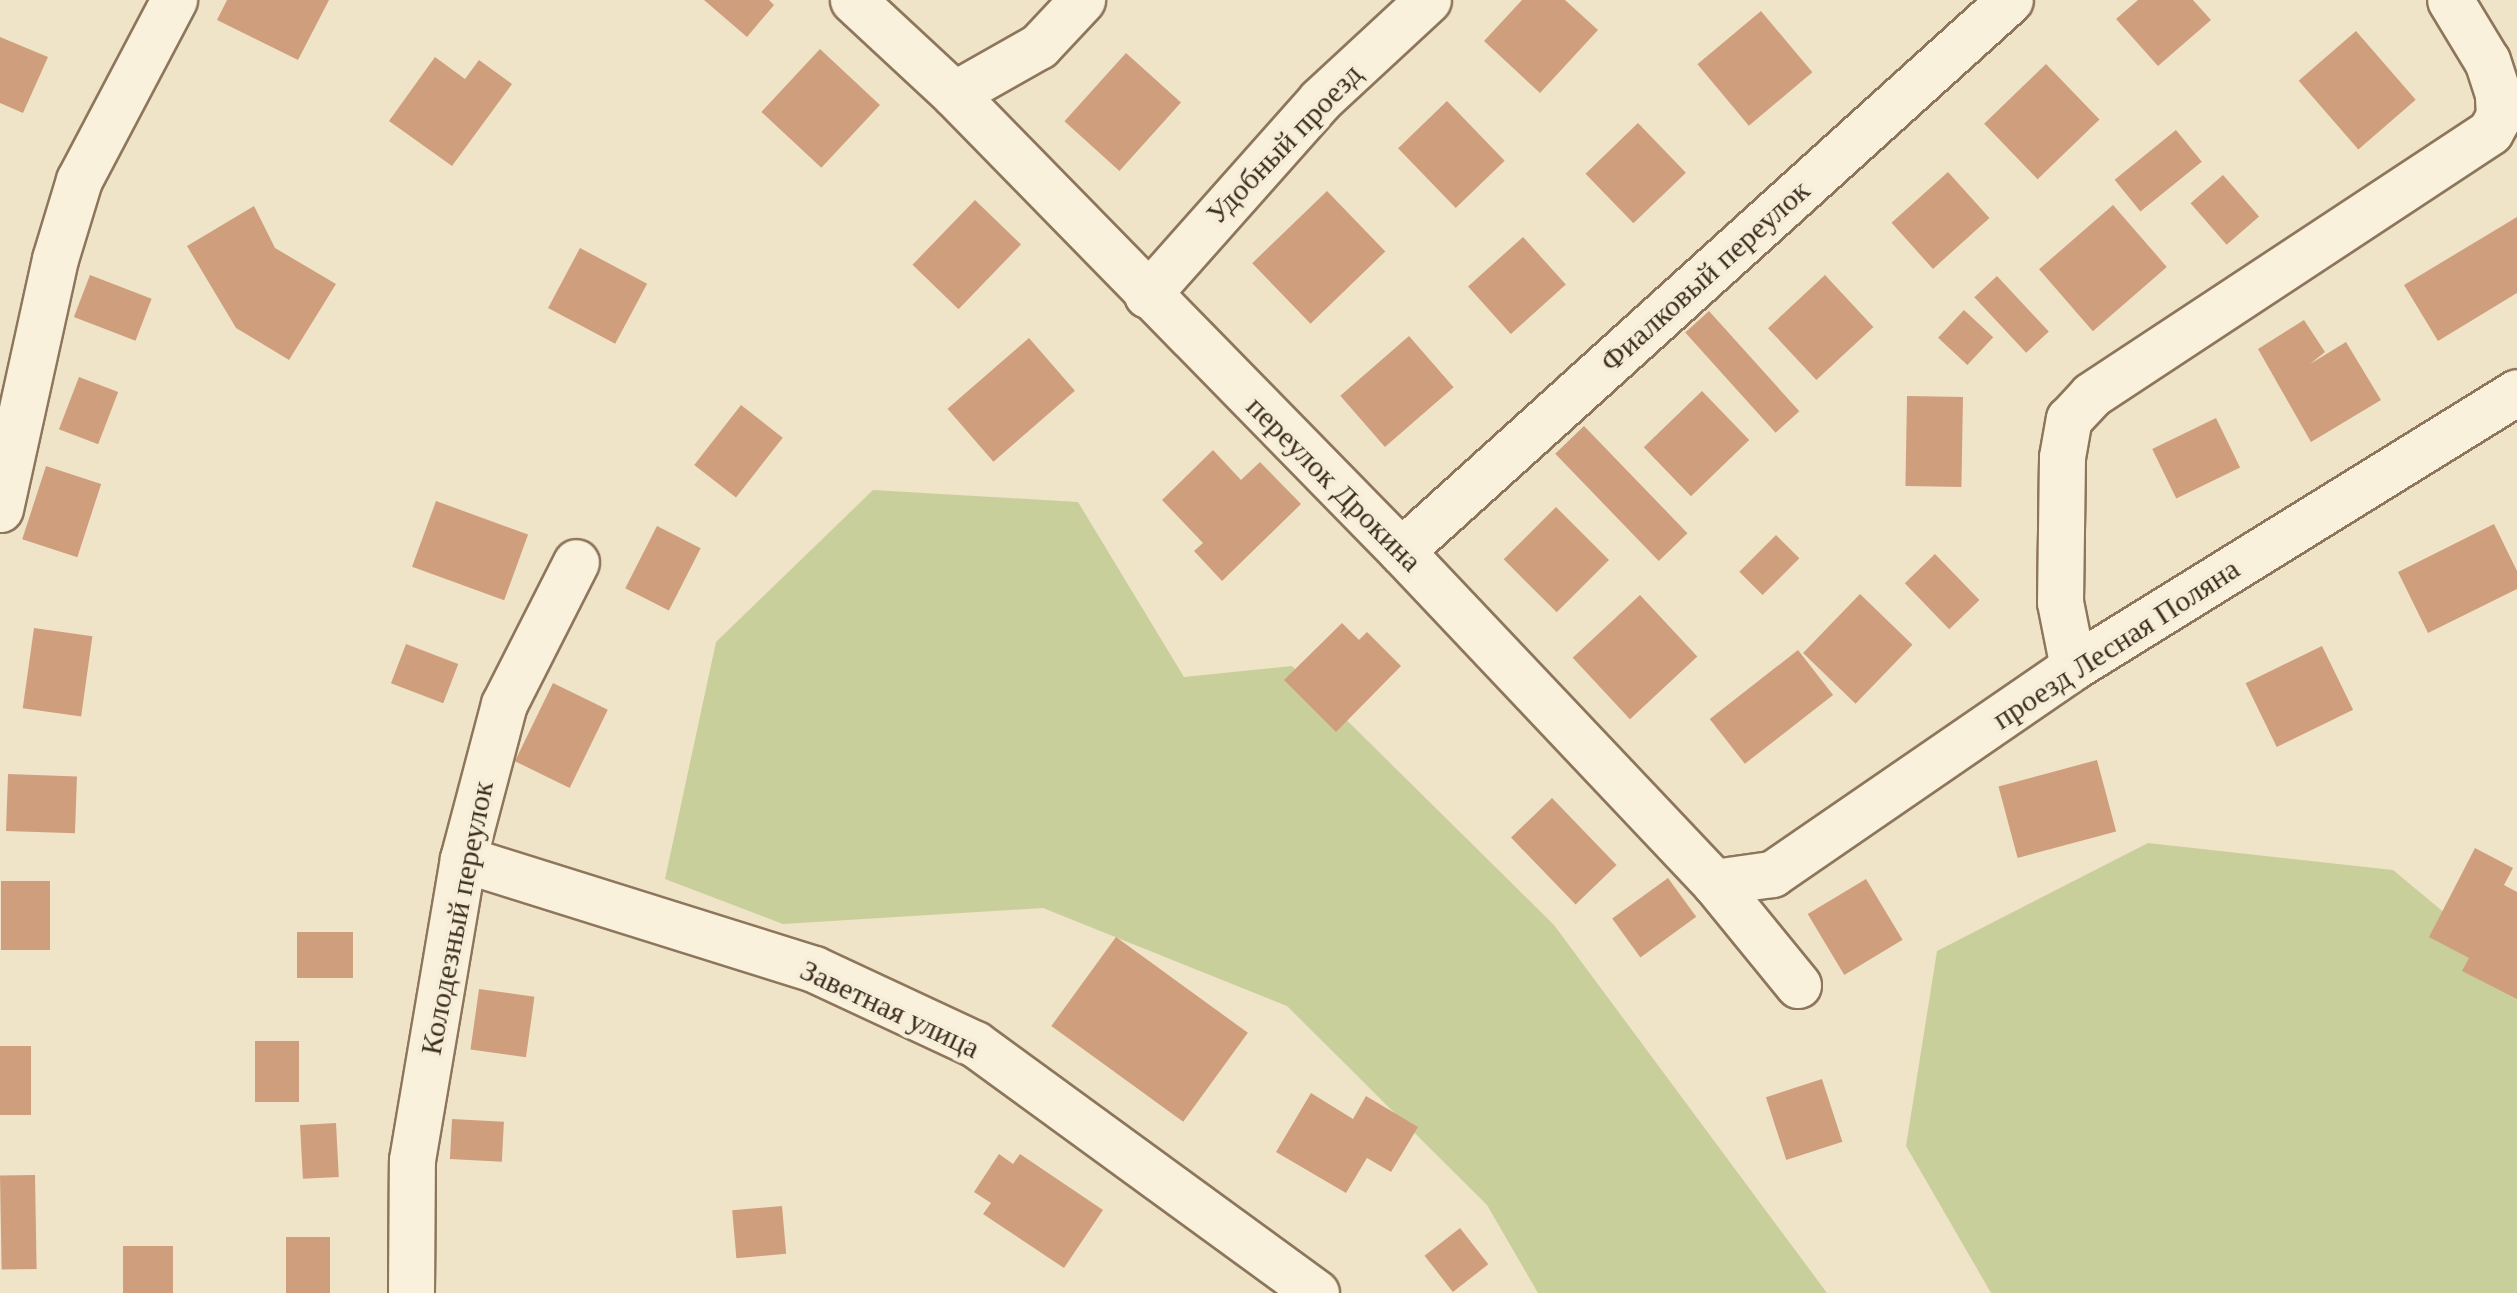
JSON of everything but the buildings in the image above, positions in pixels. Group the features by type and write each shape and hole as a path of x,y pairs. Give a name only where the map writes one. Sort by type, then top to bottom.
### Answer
{"street":[{"path":"0,509 29,368 79,180 174,0"},
{"name":"переулок Дрокина","path":"852,0 954,94 1401,551 1714,882 1798,984"},
{"path":"954,94 1039,46 1082,0"},
{"name":"Удобный проезд","path":"1147,295 1320,100 1428,0"},
{"name":"Фиалковый переулок","path":"1401,551 2010,0"},
{"path":"2073,667 2060,602 2062,457 2069,419 2091,395 2490,132 2499,116 2498,94 2487,61 2450,0"},
{"name":"проезд Лесная Поляна","path":"1714,882 1772,874 2073,667 2517,392"},
{"name":"Колодезный переулок","path":"411,1293 412,1160 463,859 504,704 576,562"},
{"name":"Заветная улица","path":"463,859 814,969 974,1044 1316,1293"}],"green space":[{"path":"873,490 1078,502 1184,677 1292,666 1554,925 1827,1293 1538,1293 1487,1205 1287,1006 1043,908 783,924 665,879 716,642"},
{"path":"2148,843 2393,870 2517,973 2517,1293 1991,1293 1906,1146 1937,951"}]}
